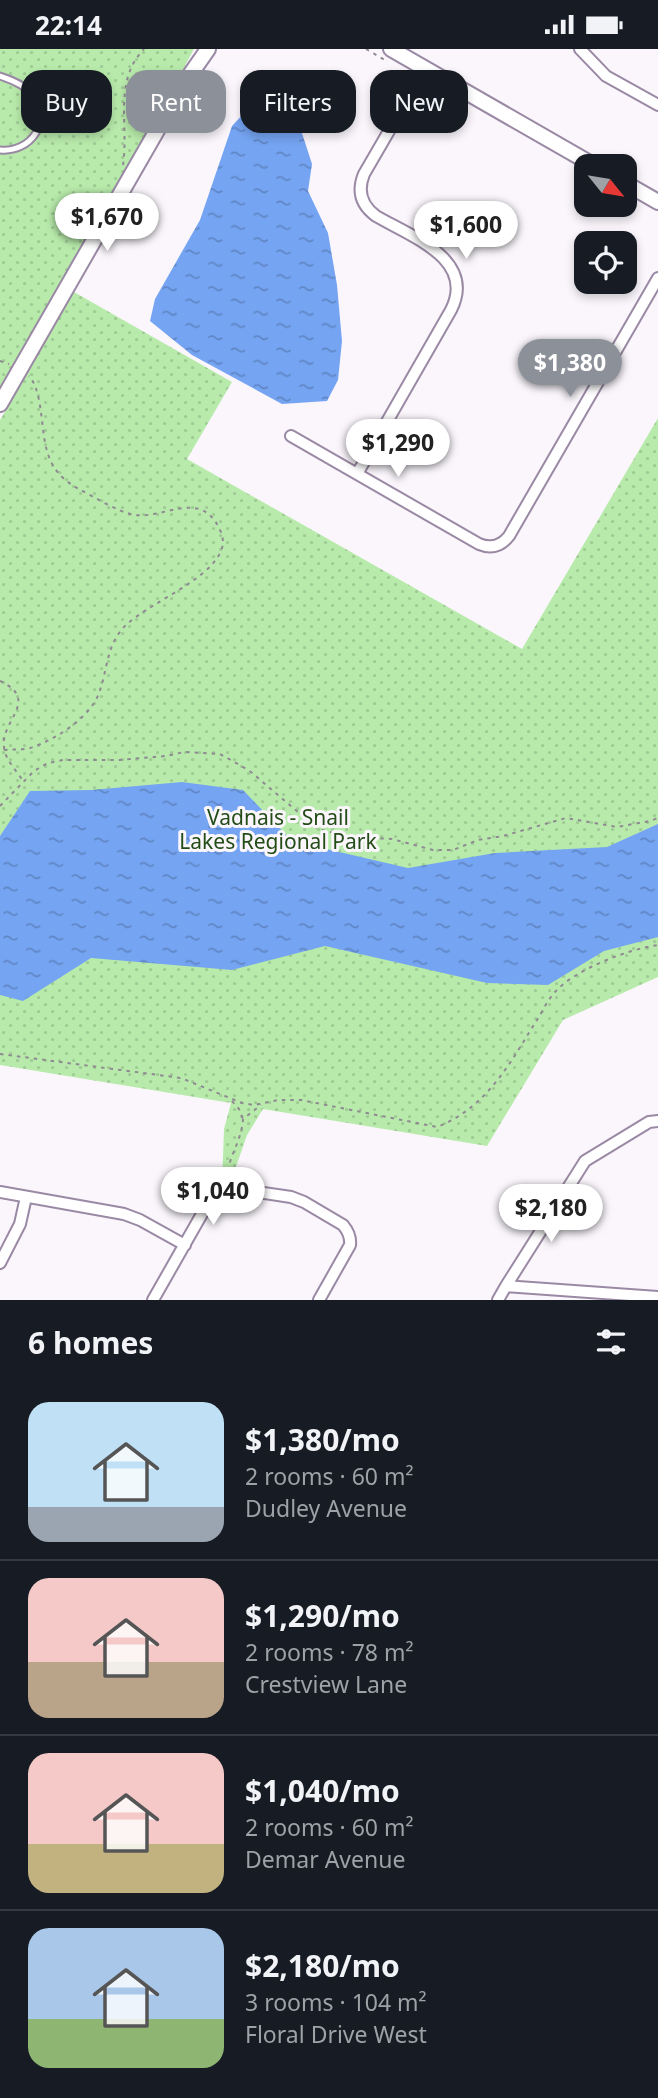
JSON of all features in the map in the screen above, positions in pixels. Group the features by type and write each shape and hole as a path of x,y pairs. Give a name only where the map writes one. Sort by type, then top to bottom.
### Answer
{"street":[{"path":"190,70 199,49"},
{"path":"193,70 208,49"},
{"path":"391,49 574,154"},
{"path":"580,49 606,76 658,105"},
{"path":"357,474 451,310 456,295 454,274 443,256 369,211 361,196 360,187 364,174 425,69"},
{"path":"0,404 155,133"},
{"path":"637,190 658,202"},
{"path":"290,436 484,546 499,545 509,536 658,278"},
{"path":"498,1300 585,1161 649,1122 658,1121"},
{"path":"153,1300 211,1198 226,1190 237,1189 291,1197 343,1225 349,1234 350,1245 319,1300"},
{"path":"0,1192 124,1215 139,1220 185,1245"},
{"path":"0,1263 20,1224 26,1197"},
{"path":"506,1286 658,1297"}],"lane":[{"path":"0,76 25,87 35,97 40,113 39,129 29,142 13,151 0,151"}],"path":[{"path":"122,173 125,85 135,58 144,49"},
{"path":"0,361 13,366"},
{"path":"4,750 29,748 73,726 85,716 99,694 117,635 136,618 207,569 220,555 223,547 220,530 209,515 202,511 186,507 146,515 126,513 74,486 58,474 46,453 36,388 27,374"},
{"path":"0,681 17,695 18,705 3,744 23,782"},
{"path":"0,806 41,767 63,760 119,760 184,752 220,754 251,772 318,829 351,837 392,839 433,850 453,850 478,840 503,836 566,818 617,827 658,818"},
{"path":"0,1054 181,1078 231,1100 254,1105 278,1100 301,1100 438,1127 451,1121 490,1091 554,992 564,983 599,963 658,945"},
{"path":"226,1190 228,1165 238,1142 243,1119 231,1100"},
{"path":"243,1119 262,1104"}],"green space":[{"path":"0,49 194,49 183,70 126,70 126,133 149,133 0,391"},
{"name":"Vadnais - Snail Lakes Regional Park","path":"74,292 232,382 187,459 522,649 658,418 658,977 563,1020 487,1146 263,1109 247,1135 230,1184 222,1184 224,1129 231,1103 0,1065 0,420"}],"water":[{"path":"240,117 240,133 302,133 312,164 308,191 328,233 337,285 342,341 338,380 327,401 282,404 192,355 150,321 155,299 200,220 232,126"},
{"path":"182,782 243,790 292,841 408,868 495,853 607,847 658,824 658,937 604,951 548,985 487,983 325,946 232,970 91,958 23,1001 0,995 0,836 30,791 91,790"}]}
